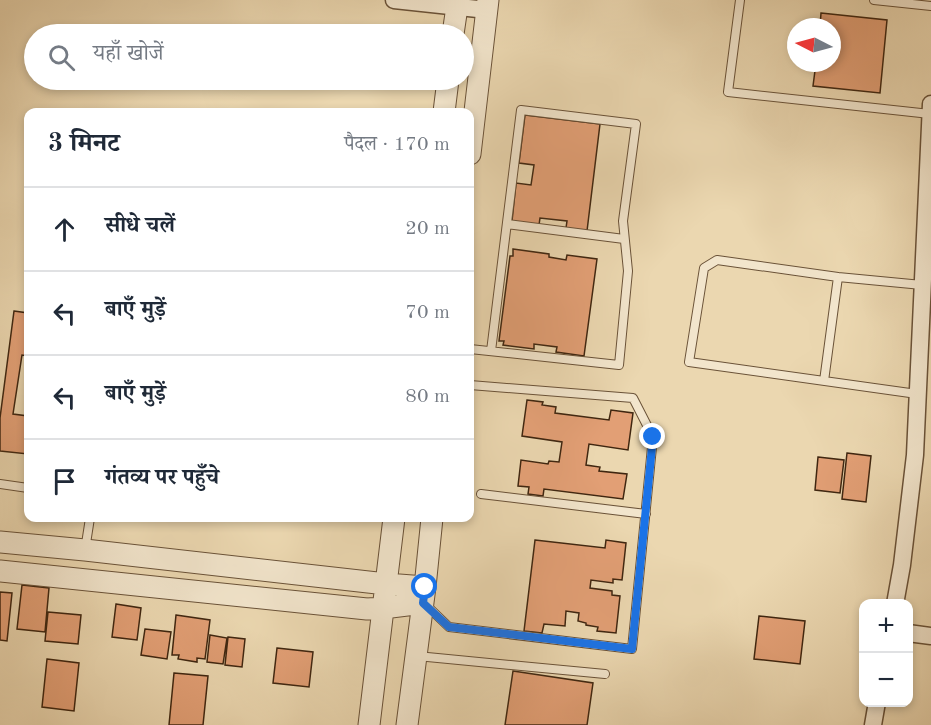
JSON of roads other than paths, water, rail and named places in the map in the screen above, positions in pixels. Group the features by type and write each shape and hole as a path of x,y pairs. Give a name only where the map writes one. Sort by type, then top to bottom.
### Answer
{"street":[{"path":"394,0 487,5 474,119"},
{"path":"454,24 457,4"},
{"path":"444,108 447,90"},
{"path":"895,599 902,565 915,455 931,104"},
{"path":"369,725 394,522"},
{"path":"407,725 432,522"},
{"path":"0,542 386,585 424,595"},
{"path":"0,571 367,609 383,608 424,595"},
{"path":"913,634 931,636"},
{"path":"873,725 876,707"}],"lane":[{"path":"740,0 729,92 930,114"},
{"path":"874,0 931,6"},
{"path":"474,349 619,365 628,271 622,221 636,124 522,110 491,351"},
{"path":"507,224 624,239"},
{"path":"917,394 689,362 704,268 717,260 838,277 922,285"},
{"path":"824,381 838,277"},
{"path":"424,595 449,627 632,649 653,437 633,398 474,385"},
{"path":"0,484 24,487"},
{"path":"481,494 645,514"},
{"path":"85,550 89,522"},
{"path":"417,656 605,674"}]}
